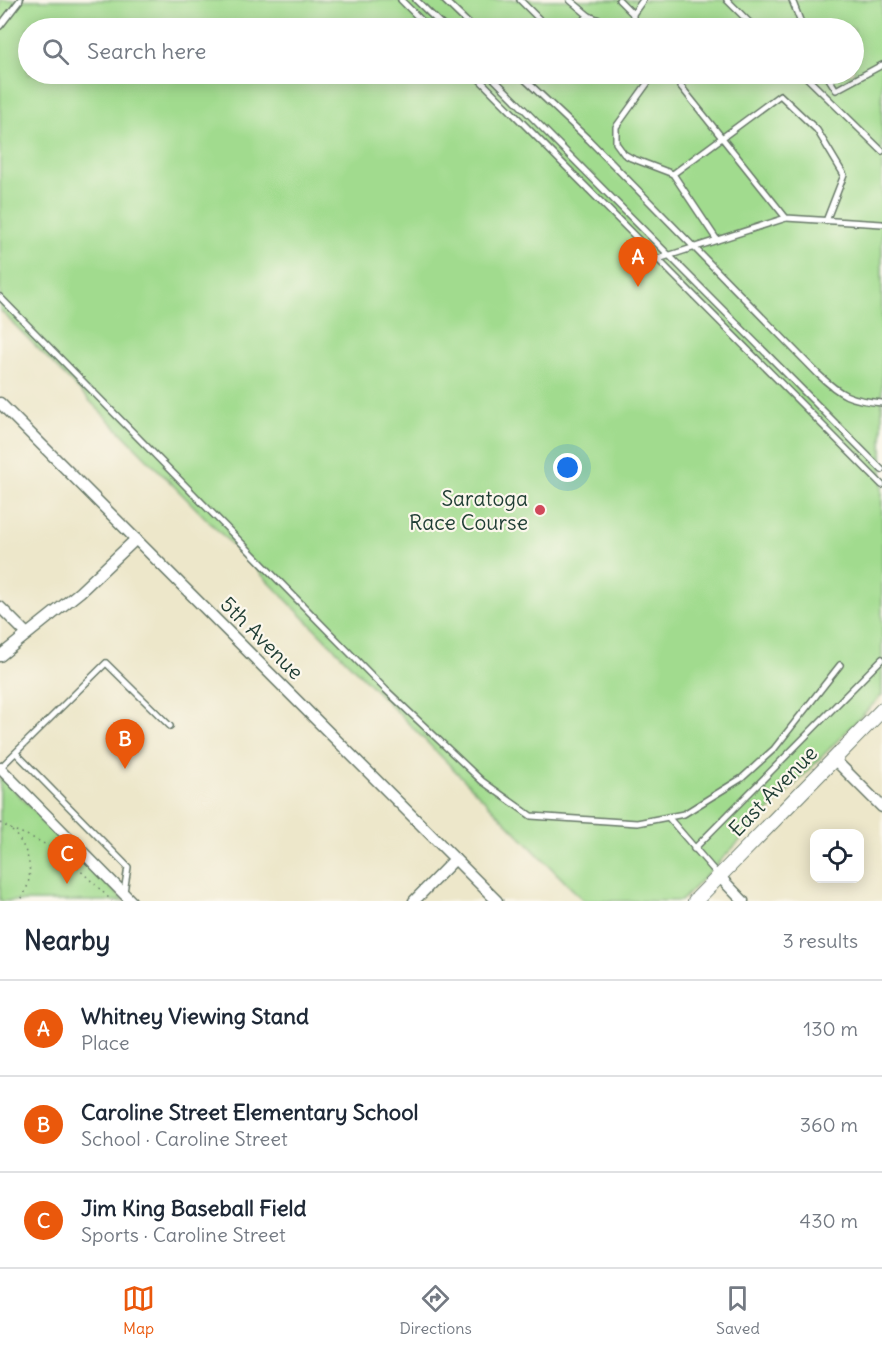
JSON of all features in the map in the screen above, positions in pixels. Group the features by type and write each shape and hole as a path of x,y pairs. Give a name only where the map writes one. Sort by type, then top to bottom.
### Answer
{"street":[{"name":"5th Avenue","path":"0,403 497,901"},
{"path":"0,656 80,592 136,539"},
{"path":"0,607 27,634"},
{"name":"East Avenue","path":"695,901 882,710"},
{"path":"834,759 882,807"},
{"path":"0,768 127,898"},
{"path":"414,901 455,859"},
{"path":"719,876 743,901"}],"lane":[{"path":"0,26 20,0"},
{"path":"401,0 419,18"},
{"path":"416,0 435,18"},
{"path":"444,0 463,18"},
{"path":"520,0 538,18"},
{"path":"570,0 593,18"},
{"path":"619,0 633,14"},
{"path":"633,18 633,14 643,0"},
{"path":"727,0 745,18"},
{"path":"792,0 799,18"},
{"path":"864,75 882,65"},
{"path":"484,84 882,485"},
{"path":"499,84 882,470"},
{"path":"529,84 836,390 853,399 882,403"},
{"path":"647,84 616,127 616,143 624,154 631,158 673,174 717,240"},
{"path":"679,84 786,218"},
{"path":"813,84 882,151"},
{"path":"832,84 836,90 847,84"},
{"path":"673,174 780,95 817,130 844,175 826,221"},
{"path":"554,154 562,147"},
{"path":"658,259 786,218 882,224"},
{"path":"0,297 386,690 482,781 531,816 637,823 684,814 742,778 774,749 840,665"},
{"path":"749,351 757,343"},
{"path":"804,407 812,399"},
{"path":"834,437 842,429"},
{"path":"694,849 882,659"},
{"path":"0,768 106,663 170,726"},
{"path":"16,753 128,867 127,898"},
{"path":"669,817 719,876"}],"path":[{"path":"0,823 66,856 112,901"},
{"path":"10,829 24,846 30,863 29,880 20,901"}],"green space":[{"name":"Saratoga Race Course","path":"0,0 882,0 882,695 681,901 584,901 0,310"},
{"path":"0,776 124,901 0,901"}],"place":[{"name":"Whitney Viewing Stand","path":"638,287"},
{"name":"Saratoga Race Course","path":"540,510"},
{"name":"Caroline Street Elementary School","path":"125,769"},
{"name":"Jim King Baseball Field","path":"67,884"}]}
